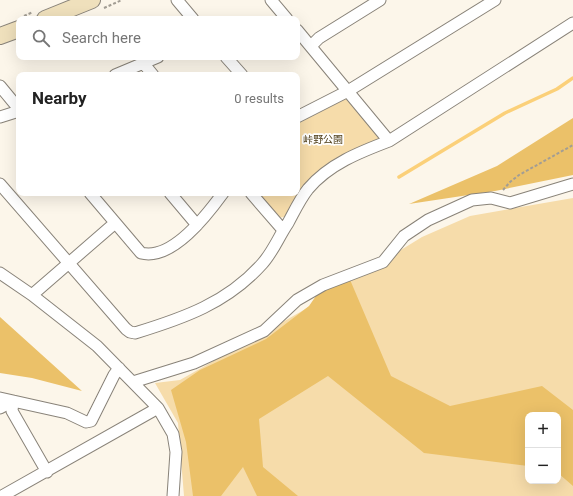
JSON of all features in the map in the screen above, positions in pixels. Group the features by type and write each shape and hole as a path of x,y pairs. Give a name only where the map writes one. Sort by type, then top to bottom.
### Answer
{"street":[{"path":"52,16 92,0"},
{"path":"177,0 190,16"},
{"path":"271,0 284,16"},
{"path":"311,46 319,38 380,0"},
{"path":"300,116 348,91 495,0"},
{"path":"0,184 126,329 135,333 173,321 213,304 234,289 262,264 273,249 308,189 323,175 356,154 388,141 573,23"},
{"path":"0,36 16,30"},
{"path":"300,33 388,141"},
{"path":"124,72 152,60"},
{"path":"229,60 239,72"},
{"path":"144,64 151,72"},
{"path":"0,86 16,106"},
{"path":"0,117 16,111"},
{"path":"133,382 194,363 264,331 297,300 323,285 383,262 404,236 421,224 472,200 482,198 496,199 510,203 573,184"},
{"path":"92,196 141,253 147,254 155,253 183,239 209,212 221,196"},
{"path":"173,196 197,225"},
{"path":"254,196 283,230"},
{"path":"32,295 115,224"},
{"path":"0,273 32,295 97,346 158,408 173,434 176,452 173,496"},
{"path":"0,398 67,413 86,422 91,421 119,368"},
{"path":"0,408 13,400"},
{"path":"13,400 12,411 47,472"},
{"path":"2,496 47,472 158,408"}],"path":[{"path":"496,199 510,182 573,145"}],"green space":[{"name":"峠野公園","path":"345,99 353,102 380,134 378,140 302,190 300,193 300,122"},
{"name":"峠野公園","path":"258,196 298,196 284,217 278,218"},
{"path":"573,198 573,496 184,496 178,423 155,383 180,380 302,311 422,237 470,216"}],"shaded area":[{"path":"573,118 573,175 495,191 409,204 497,166"},
{"path":"348,275 391,376 450,406 542,386 573,410 573,486 561,476 561,412 525,412 525,466 424,453 328,376 259,419 263,467 298,496 257,496 243,467 221,496 193,496 186,442 171,390 200,370 266,339 309,306 318,293"},
{"path":"0,317 82,391 32,378 0,373"}],"waterway":[{"path":"399,177 505,113 557,89 573,78"}]}
